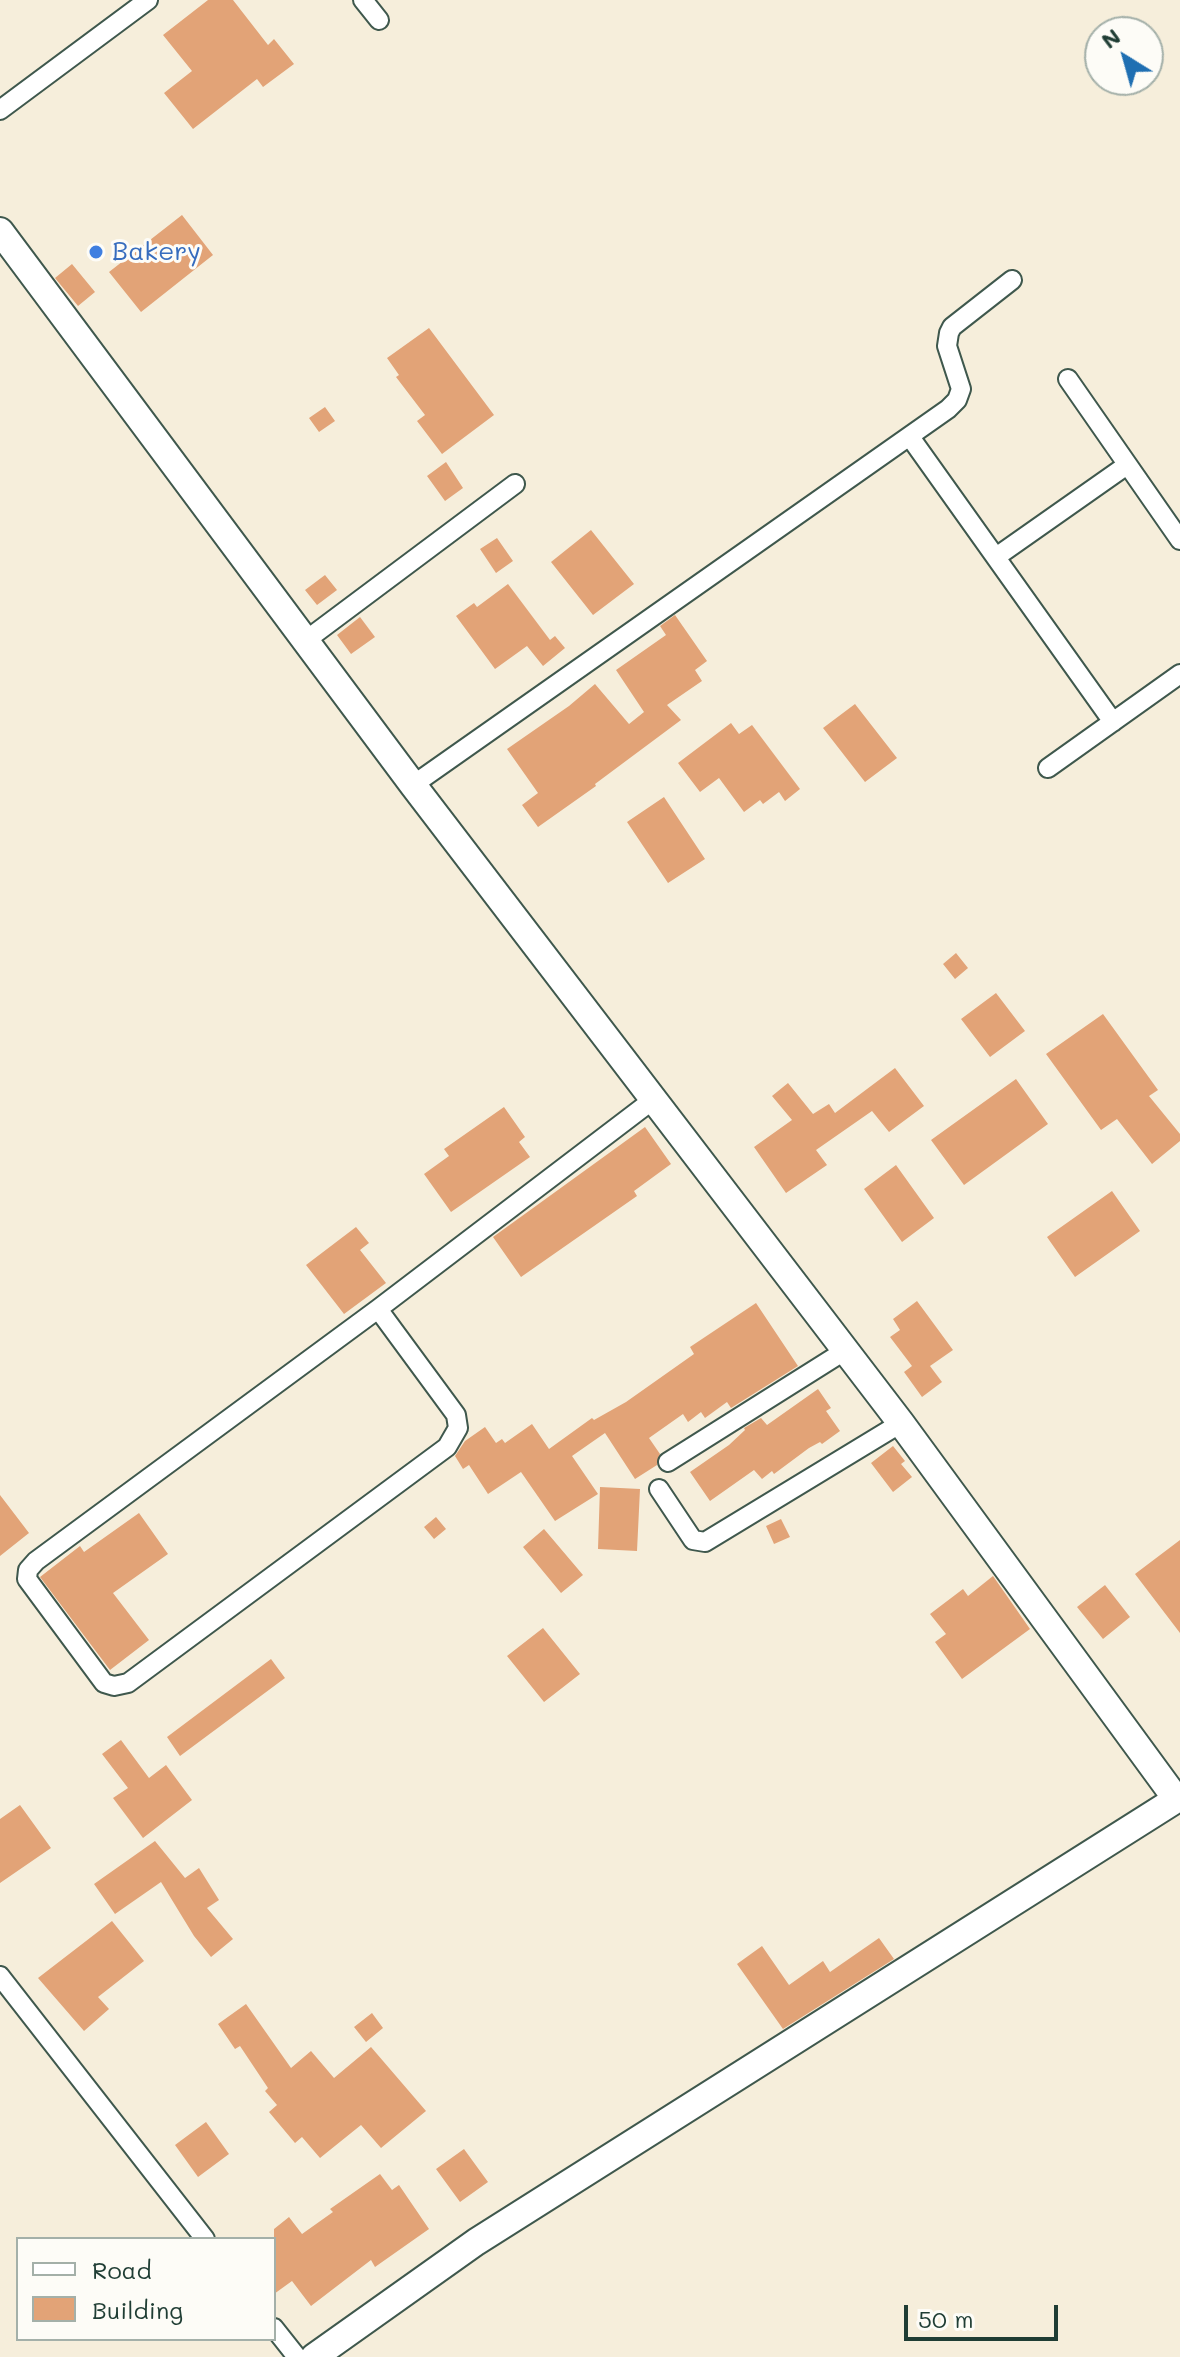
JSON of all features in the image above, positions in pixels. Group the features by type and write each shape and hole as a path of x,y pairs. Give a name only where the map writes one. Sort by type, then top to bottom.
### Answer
{"street":[{"path":"0,110 148,0"},
{"path":"363,0 379,20"},
{"path":"0,231 413,785 901,1423 1178,1798 476,2242 314,2357"},
{"path":"413,785 948,409 960,394 946,342 952,327 1012,280"},
{"path":"1068,379 1180,540"},
{"path":"910,437 1113,722"},
{"path":"996,557 1127,465"},
{"path":"305,641 515,484"},
{"path":"1048,768 1180,674"},
{"path":"378,1309 456,1415 458,1428 447,1447 128,1683 114,1686 104,1683 27,1579 28,1570 654,1099"},
{"path":"668,1462 846,1350"},
{"path":"659,1489 693,1540 705,1542 901,1423"},
{"path":"0,1976 203,2237"},
{"path":"276,2331 297,2357"}],"building":[{"path":"208,0 233,0 268,45 274,39 294,64 263,87 257,79 193,129 164,93 192,71 163,35"},
{"path":"182,215 213,255 141,312 109,272"},
{"path":"72,264 95,292 78,306 55,278"},
{"path":"429,328 494,415 442,454 417,421 425,415 396,377 399,375 387,358"},
{"path":"325,407 335,421 319,432 309,418"},
{"path":"446,462 463,488 445,501 427,476"},
{"path":"591,530 634,584 593,615 551,562"},
{"path":"497,538 513,561 496,573 480,549"},
{"path":"325,575 337,590 317,605 305,590"},
{"path":"508,584 550,640 555,636 565,648 543,666 527,646 495,669 456,616 474,603 477,607"},
{"path":"675,615 707,661 695,670 702,681 667,705 681,720 538,827 522,805 538,793 507,749 595,684 629,724 644,712 616,670 666,635 660,626"},
{"path":"360,617 375,637 351,654 337,635"},
{"path":"855,704 897,758 865,782 823,728"},
{"path":"731,723 739,734 752,725 800,789 785,801 779,792 763,804 760,800 744,812 719,778 700,792 678,763"},
{"path":"664,797 705,859 668,883 627,822"},
{"path":"956,953 968,968 955,979 943,964"},
{"path":"996,993 1025,1031 990,1057 961,1019"},
{"path":"1103,1014 1158,1090 1149,1096 1180,1134 1180,1141 1152,1164 1117,1119 1101,1130 1046,1054"},
{"path":"895,1068 924,1106 889,1132 872,1111 816,1150 827,1165 786,1193 754,1147 792,1120 772,1096 788,1083 813,1114 829,1104 835,1113"},
{"path":"1016,1079 1048,1124 964,1185 931,1140"},
{"path":"504,1107 525,1137 519,1142 530,1157 451,1212 424,1174 449,1156 444,1149"},
{"path":"645,1127 671,1164 634,1191 637,1196 521,1277 493,1237"},
{"path":"896,1165 934,1218 902,1242 864,1189"},
{"path":"1112,1191 1140,1231 1075,1277 1047,1237"},
{"path":"356,1227 369,1243 360,1250 386,1283 344,1314 306,1265"},
{"path":"917,1301 953,1350 930,1366 942,1382 922,1397 904,1372 912,1366 890,1337 900,1330 893,1319"},
{"path":"756,1303 798,1366 731,1408 727,1402 705,1418 701,1412 688,1422 683,1414 649,1438 660,1454 657,1465 635,1479 605,1433 572,1456 598,1494 555,1521 521,1472 488,1494 469,1465 463,1469 455,1456 465,1441 485,1427 496,1443 502,1439 505,1443 532,1424 549,1449 592,1418 594,1420 626,1402 694,1354 690,1347"},
{"path":"818,1389 831,1408 826,1411 840,1431 822,1444 820,1442 809,1448 774,1474 772,1471 762,1479 754,1470 710,1501 690,1472 729,1445 744,1428 761,1418 767,1425"},
{"path":"893,1446 905,1461 901,1464 912,1477 893,1492 871,1463"},
{"path":"600,1487 640,1489 637,1551 598,1549"},
{"path":"0,1495 29,1533 0,1556"},
{"path":"139,1513 168,1554 113,1593 149,1640 110,1670 40,1577 80,1546 84,1552"},
{"path":"436,1517 446,1529 434,1539 424,1527"},
{"path":"781,1519 790,1537 774,1544 766,1526"},
{"path":"544,1529 583,1575 561,1593 523,1547"},
{"path":"1180,1540 1180,1633 1135,1574"},
{"path":"993,1576 1030,1629 962,1679 935,1642 946,1634 930,1614 963,1589 968,1596"},
{"path":"1105,1585 1130,1617 1103,1639 1077,1607"},
{"path":"543,1628 580,1674 544,1702 507,1656"},
{"path":"271,1659 285,1678 180,1756 167,1737"},
{"path":"121,1740 149,1778 166,1765 192,1800 143,1838 113,1798 128,1788 102,1754"},
{"path":"20,1805 51,1848 0,1883 0,1819"},
{"path":"155,1841 185,1878 199,1868 219,1900 207,1908 233,1939 211,1957 194,1936 161,1882 115,1914 94,1884"},
{"path":"112,1921 144,1961 98,1997 109,2009 84,2031 38,1978"},
{"path":"879,1938 894,1959 783,2029 737,1964 762,1946 789,1985 823,1961 830,1972"},
{"path":"246,2004 291,2068 311,2051 334,2078 371,2047 426,2111 381,2148 361,2125 320,2158 302,2137 295,2143 269,2112 277,2105 265,2091 268,2088 240,2046 235,2049 218,2024"},
{"path":"372,2013 383,2028 366,2042 354,2027"},
{"path":"206,2122 229,2154 198,2177 175,2145"},
{"path":"464,2149 488,2182 460,2202 436,2169"},
{"path":"380,2174 392,2190 399,2185 429,2229 375,2267 371,2260 311,2306 292,2281 276,2293 274,2229 289,2217 302,2234 333,2212 330,2209"}],"place":[{"name":"Bakery","path":"96,252"}]}
